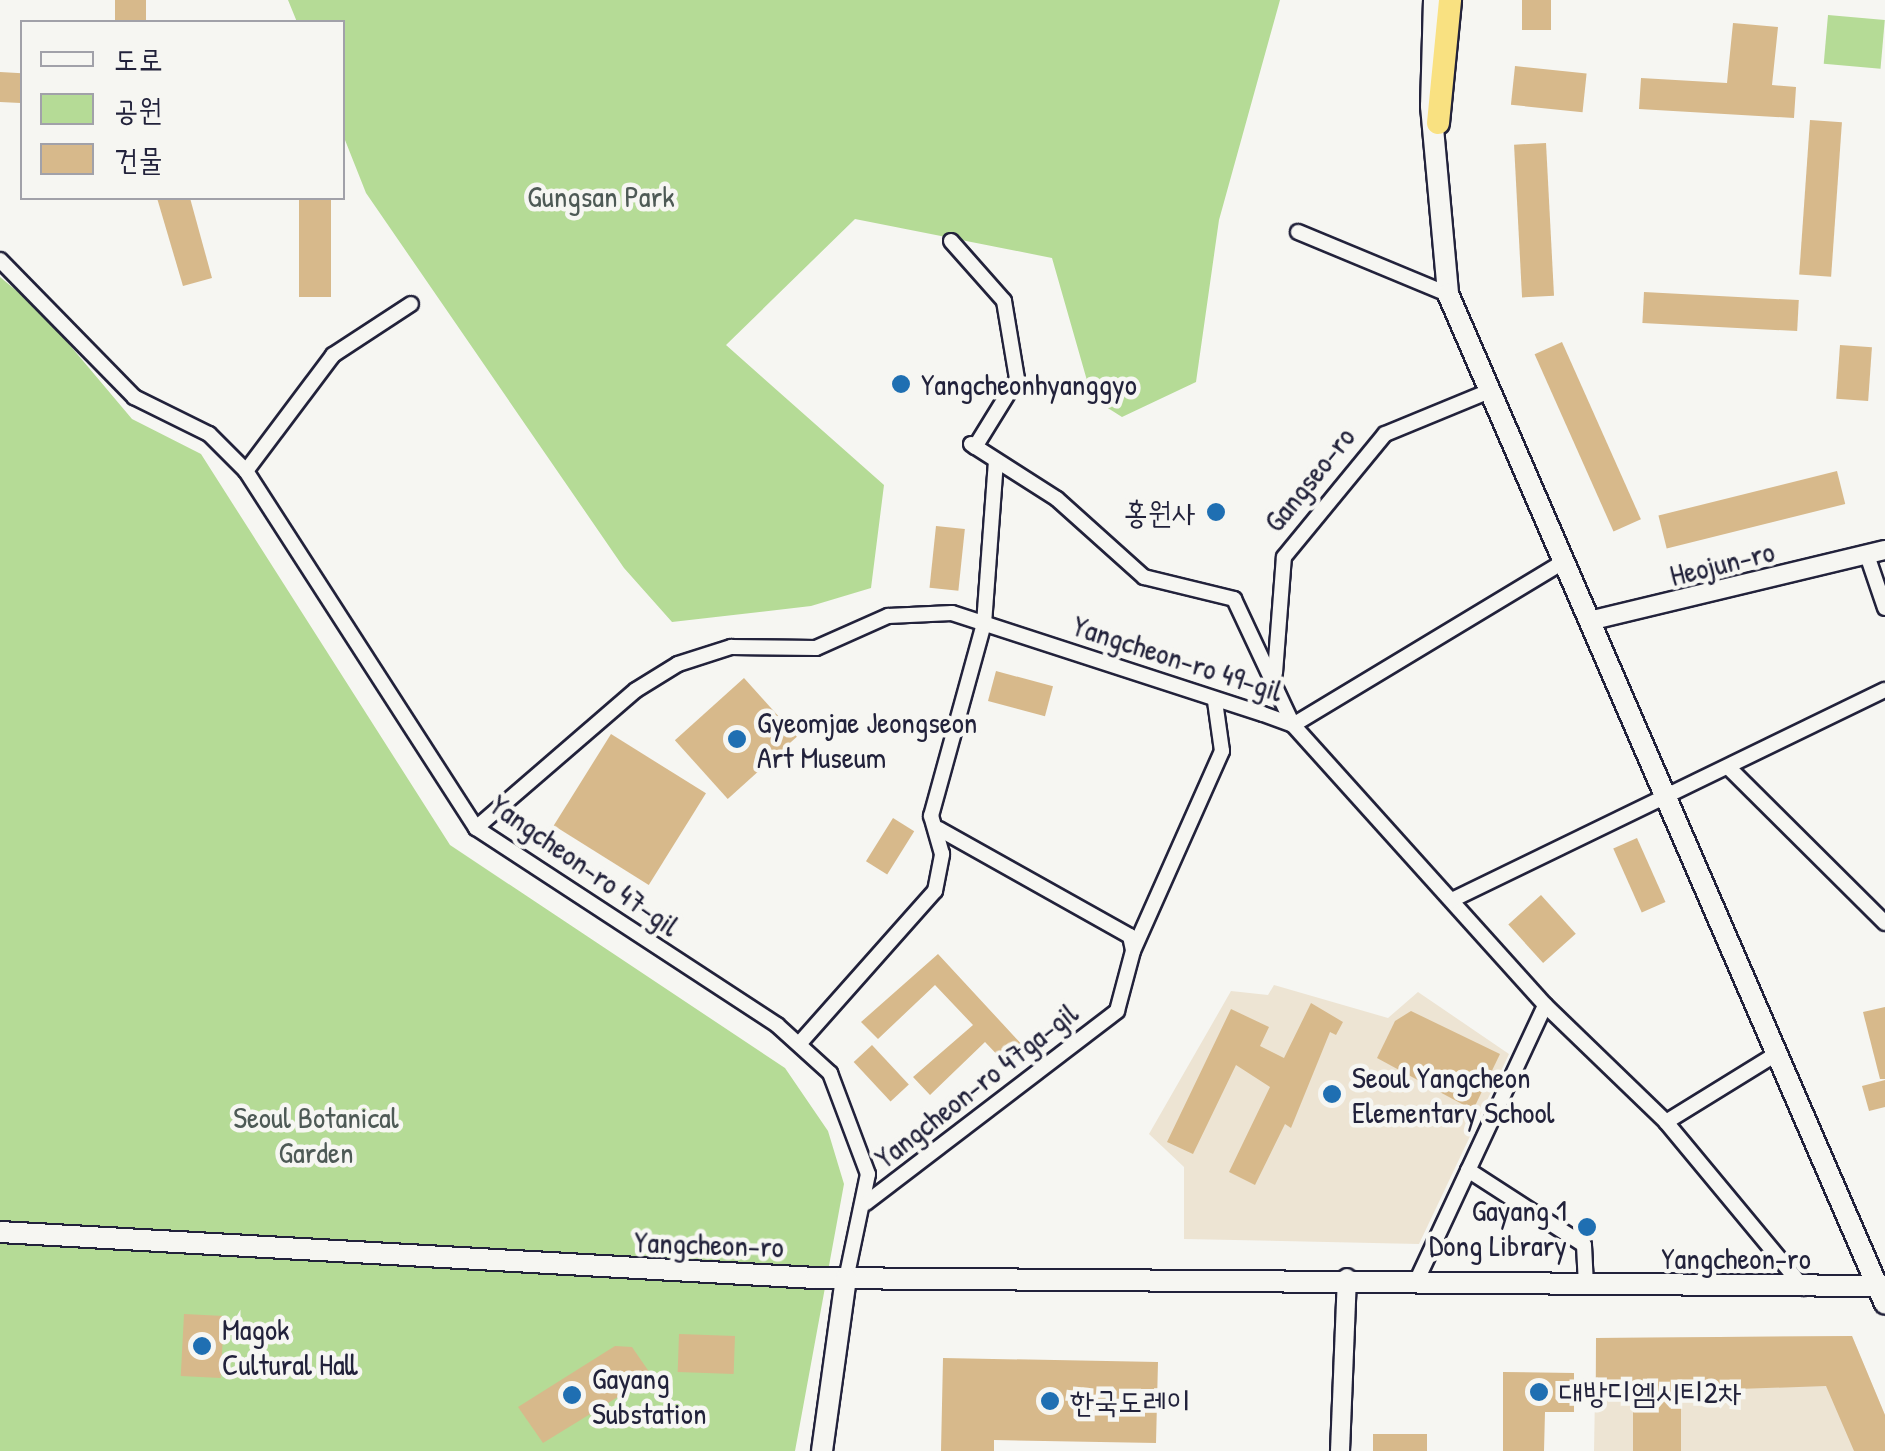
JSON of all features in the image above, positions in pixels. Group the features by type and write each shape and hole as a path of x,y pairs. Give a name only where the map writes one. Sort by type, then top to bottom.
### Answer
{"highway":[{"path":"1438,122 1450,0"}],"main road":[{"path":"1434,0 1432,106 1438,122 1448,294 1487,392 1882,1292"},
{"path":"1438,122 1451,98 1459,0"},
{"name":"Yangcheon-ro","path":"0,1232 846,1279 1347,1278 1882,1292"},
{"path":"822,1451 846,1279"}],"street":[{"path":"1298,232 1448,294"},
{"path":"951,240 1004,301 1017,379 973,445 1057,500 1144,577 1234,598 1275,674 1293,724 1563,562"},
{"name":"Yangcheon-ro 47-gil","path":"0,260 134,397 209,434 246,471 476,828 799,1044 830,1073 868,1174 866,1203 846,1279"},
{"path":"246,471 333,355 411,304"},
{"name":"Gangseo-ro","path":"1275,674 1284,556 1385,434 1487,392"},
{"path":"799,1044 936,891 939,829 932,816 984,624 996,461"},
{"name":"Heojun-ro","path":"1589,621 1876,552 1885,608"},
{"name":"Yangcheon-ro 49-gil","path":"476,828 636,690 678,664 730,647 816,648 888,616 952,613 1293,724 1545,1005 1666,1122 1806,1290"},
{"path":"1452,900 1667,800 1885,690"},
{"name":"Yangcheon-ro 47ga-gil","path":"866,1203 1117,1010 1134,950 1222,752 1214,701"},
{"path":"1729,768 1885,923"},
{"path":"939,829 1130,936 1134,950"},
{"path":"1417,1280 1545,1005"},
{"path":"1666,1122 1776,1054"},
{"path":"1468,1170 1584,1245 1586,1286"},
{"path":"1340,1451 1347,1278"}],"shaded area":[{"name":"Seoul Yangcheon Elementary School","path":"1274,985 1388,1018 1418,992 1509,1054 1419,1244 1184,1239 1184,1167 1149,1134 1231,991 1268,995"},
{"path":"1852,1336 1885,1415 1885,1451 1594,1451 1596,1338"}],"green space":[{"name":"Gungsan Park","path":"288,0 1280,0 1219,220 1196,382 1122,417 1092,398 1052,258 855,219 726,345 884,485 871,588 811,606 672,622 624,568 366,193 345,140 345,20 296,20"},
{"path":"1828,15 1885,20 1881,69 1824,64"},
{"name":"Seoul Botanical Garden","path":"0,277 41,311 132,419 201,454 450,845 785,1068 828,1131 844,1184 795,1451 0,1451"}],"building":[{"path":"115,0 146,0 146,20 115,20"},
{"path":"1522,0 1551,0 1551,30 1522,30"},
{"path":"1733,23 1778,27 1772,85 1796,87 1794,118 1639,109 1641,78 1727,83"},
{"path":"1515,66 1587,74 1583,112 1511,105"},
{"path":"0,72 20,73 20,103 0,102"},
{"path":"1810,120 1842,122 1831,277 1799,275"},
{"path":"1546,143 1554,296 1522,297 1514,145"},
{"path":"158,200 191,200 212,278 183,286"},
{"path":"299,200 331,200 331,297 299,297"},
{"path":"1644,292 1799,300 1797,331 1642,323"},
{"path":"1562,342 1641,519 1614,531 1535,354"},
{"path":"1840,345 1872,347 1868,401 1836,399"},
{"path":"1837,471 1845,504 1667,549 1658,516"},
{"path":"936,526 965,529 958,591 930,588"},
{"path":"996,671 1053,686 1045,716 988,701"},
{"name":"Gyeomjae Jeongseon Art Museum","path":"744,678 797,737 728,799 675,740"},
{"path":"611,734 706,793 649,885 554,826"},
{"path":"893,818 914,831 887,874 866,861"},
{"path":"1637,838 1665,902 1642,913 1613,849"},
{"path":"1541,895 1576,934 1543,963 1508,924"},
{"path":"938,954 1025,1048 1007,1065 985,1042 930,1095 913,1077 973,1025 935,985 878,1039 861,1022"},
{"path":"1311,1003 1343,1022 1336,1035 1330,1032 1291,1128 1285,1124 1255,1185 1229,1172 1270,1087 1236,1065 1193,1154 1167,1142 1231,1009 1269,1027 1260,1046 1284,1058"},
{"path":"1885,1007 1885,1079 1880,1079 1863,1012"},
{"path":"1411,1011 1500,1054 1473,1110 1377,1058 1395,1021"},
{"path":"872,1045 909,1084 891,1102 854,1062"},
{"path":"1885,1080 1885,1107 1869,1111 1862,1086"},
{"name":"Magok Cultural Hall","path":"184,1314 224,1316 221,1378 181,1376"},
{"path":"679,1334 735,1336 734,1374 678,1372"},
{"path":"1852,1336 1885,1415 1885,1451 1854,1451 1826,1386 1681,1391 1681,1451 1633,1451 1633,1383 1596,1382 1596,1338"},
{"name":"Gayang Substation","path":"615,1346 632,1347 652,1376 543,1443 518,1407"},
{"name":"한국도레이","path":"943,1358 1158,1362 1156,1443 994,1440 994,1451 941,1451"},
{"name":"대방디엠시티2차","path":"1503,1372 1574,1373 1574,1412 1545,1412 1544,1451 1503,1451"},
{"path":"1373,1434 1427,1434 1427,1451 1373,1451"}],"place":[{"name":"Yangcheonhyanggyo","path":"901,384"},
{"name":"홍원사","path":"1216,512"},
{"name":"Gyeomjae Jeongseon Art Museum","path":"737,739"},
{"name":"Seoul Yangcheon Elementary School","path":"1332,1094"},
{"name":"Gayang 1 Dong Library","path":"1587,1227"},
{"name":"Magok Cultural Hall","path":"202,1346"},
{"name":"대방디엠시티2차","path":"1539,1392"},
{"name":"Gayang Substation","path":"572,1395"},
{"name":"한국도레이","path":"1050,1401"}]}
